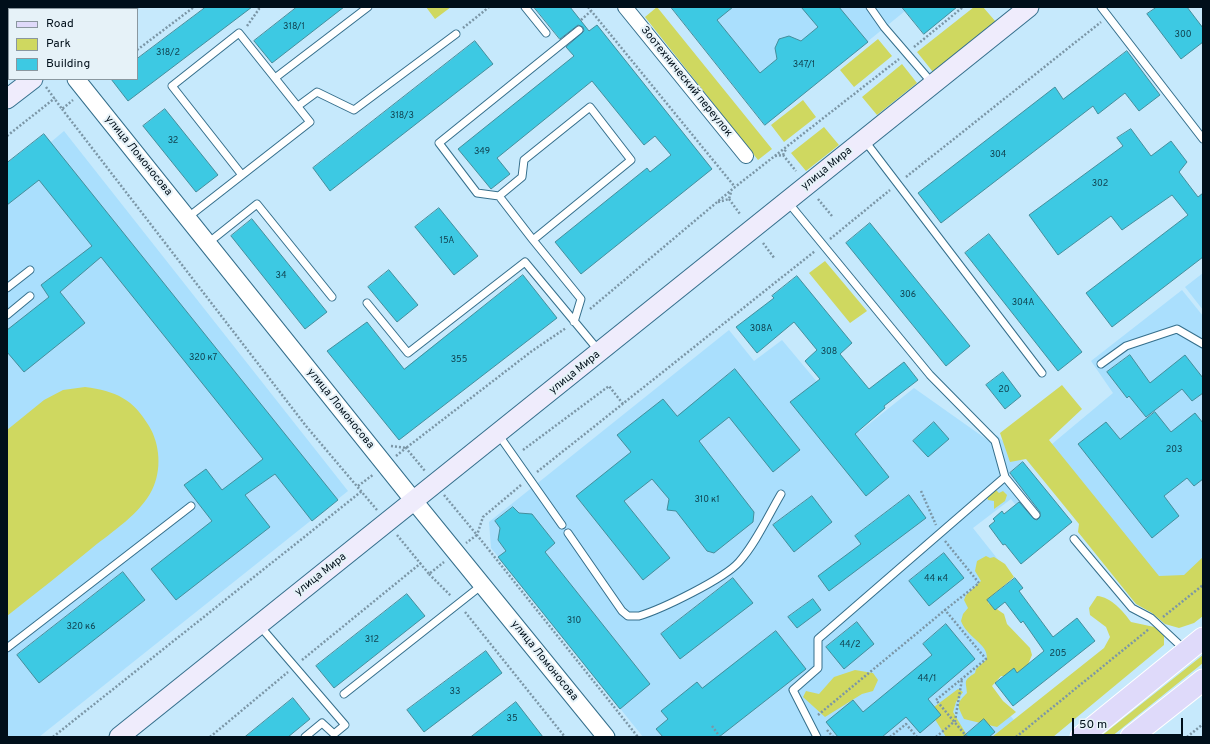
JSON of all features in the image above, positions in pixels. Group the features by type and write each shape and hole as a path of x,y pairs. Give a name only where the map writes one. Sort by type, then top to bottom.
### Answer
{"main road":[{"name":"улица Мира","path":"119,737 1029,7"},
{"path":"7,99 32,80"},
{"path":"1081,737 1203,638"},
{"path":"1135,736 1203,680"}],"street":[{"name":"Зоотехнический переулок","path":"625,7 746,156"},
{"name":"улица Ломоносова","path":"77,80 414,501 606,737"}],"lane":[{"path":"275,78 368,7"},
{"path":"526,7 546,33"},
{"path":"870,7 876,17 906,54 933,84"},
{"path":"1101,7 1203,139"},
{"path":"574,322 581,299 499,196 477,193 440,143 579,30"},
{"path":"187,218 310,122 239,33 172,86 242,175"},
{"path":"298,106 317,92 354,110 456,34"},
{"path":"499,196 522,177 524,160 590,107 631,160 533,240"},
{"path":"863,139 1042,373"},
{"path":"787,201 930,375 995,441 1005,477 1036,515"},
{"path":"208,243 257,204 332,296"},
{"path":"367,303 408,353 525,262 600,352"},
{"path":"7,288 30,270"},
{"path":"7,315 30,296"},
{"path":"1101,364 1126,346 1177,329 1203,344"},
{"path":"498,434 562,525"},
{"path":"817,737 793,690 818,668 818,639 1005,477"},
{"path":"568,533 622,611 628,616 639,616 719,578 732,568 745,555 781,494"},
{"path":"7,648 191,506"},
{"path":"1074,539 1132,608 1156,622 1186,652"},
{"path":"344,694 482,585"},
{"path":"258,624 345,725 334,734 322,723 305,737"}],"path":[{"path":"138,49 194,7"},
{"path":"239,33 256,14 259,9 258,7"},
{"path":"456,34 489,7"},
{"path":"588,7 735,188"},
{"path":"358,486 532,351 574,322 717,202 906,54 963,7"},
{"path":"429,574 477,534 483,517 535,474 1108,16"},
{"path":"7,136 55,98"},
{"path":"62,109 306,426 358,486 429,574 458,604 565,737"},
{"path":"783,155 786,147"},
{"path":"774,156 783,155"},
{"path":"783,155 796,171"},
{"path":"728,199 732,190"},
{"path":"717,202 728,199"},
{"path":"728,199 740,214"},
{"path":"818,199 832,216"},
{"path":"763,243 775,259"},
{"path":"520,453 609,386 623,404"},
{"path":"387,441 392,447 406,448 477,534 638,737"},
{"path":"532,468 535,474"},
{"path":"53,737 362,491"},
{"path":"816,717 979,582 939,534 921,491"},
{"path":"210,737 421,563"},
{"path":"1016,737 1203,585"},
{"path":"945,610 986,659 936,700 968,737"},
{"path":"936,737 955,721 962,678"},
{"path":"890,737 906,724 916,737"},
{"path":"1187,737 1203,724"},
{"path":"712,726 720,737"}],"shaded area":[{"path":"671,7 957,7 924,34 905,11 765,125"},
{"path":"64,131 348,491 39,737 7,737 7,163 44,134 51,142"},
{"path":"1203,273 1203,310 1185,287"},
{"path":"1182,290 1203,316 1203,574 1162,606 1040,454 1113,393 1091,361"},
{"path":"729,330 754,361 782,340 859,432 914,388 989,441 997,435 1023,462 1057,504 1031,525 1011,499 973,528 1011,576 983,600 1009,648 980,679 1018,725 1003,737 643,737 491,548 489,522"}],"green space":[{"path":"426,7 451,7 435,19"},
{"path":"657,7 772,149 758,160 645,17"},
{"path":"974,7 983,7 996,22 933,72 917,52"},
{"path":"878,39 892,56 854,87 840,70"},
{"path":"902,64 917,83 877,115 862,97"},
{"path":"803,100 816,117 784,142 771,125"},
{"path":"824,127 839,145 806,171 791,153"},
{"path":"825,261 867,311 850,323 809,273"},
{"path":"1062,385 1082,409 1049,440 1159,576 1184,575 1203,557 1203,616 1194,623 1179,628 1165,624 1152,613 1136,604 1078,532 1079,524 1026,459 1010,462 1000,433"},
{"path":"85,387 106,391 123,398 137,409 143,417 156,441 158,466 155,482 147,499 141,507 125,522 7,616 7,430 44,400 63,390"},
{"path":"994,488 999,493 1003,491 1007,495 1005,501 994,509 994,501 988,500 987,497"},
{"path":"986,556 990,558 994,557 1005,564 1014,577 991,597 988,603 1004,614 1007,624 1030,648 1032,655 1023,676 1001,676 992,686 1003,701 1016,712 997,727 964,719 959,708 959,702 967,693 967,679 975,673 976,669 987,659 984,649 968,632 961,621 963,614 968,608 964,600 966,595 981,581 975,571 977,561"},
{"path":"1097,596 1112,602 1131,622 1159,628 1164,636 1164,645 1053,737 992,737 1104,648 1110,637 1106,627 1090,615 1089,608"},
{"path":"1203,655 1203,663 1111,737 1100,737"},
{"path":"855,670 873,673 878,680 873,691 862,694 825,717 803,697 806,691 819,694 834,677"},
{"path":"958,689 963,692 956,702 953,712 968,737 946,737 933,716 934,707"}],"building":[{"path":"206,7 252,7 128,101 112,80 138,80 138,58"},
{"path":"297,7 344,7 272,63 254,41"},
{"path":"534,7 570,7 589,31 597,25 712,169 581,274 555,242 647,168 650,172 671,155 655,136 644,145 592,81 497,158 510,174 491,189 458,149 574,56 566,47 584,31 583,27 578,25 560,39"},
{"path":"671,7 733,7 717,20 760,73 777,59 775,48 779,39 789,36 801,41 818,27 801,7 839,7 868,42 765,125"},
{"path":"902,7 957,7 924,34"},
{"path":"1157,7 1187,7 1203,28 1203,42 1181,59 1147,14"},
{"path":"475,41 493,64 330,191 313,168"},
{"path":"1127,51 1160,95 1139,111 1125,93 1098,114 1093,106 941,223 918,193 1055,87 1063,99"},
{"path":"165,109 218,175 196,192 143,126"},
{"path":"1131,129 1151,156 1171,141 1187,162 1179,172 1198,197 1203,193 1203,257 1112,327 1086,293 1188,215 1172,195 1122,230 1111,216 1058,255 1029,215 1123,146 1117,138"},
{"path":"44,134 338,500 312,521 275,474 245,495 270,527 176,600 151,569 212,521 184,485 206,469 222,490 263,459 101,257 60,292 85,323 24,372 7,352 7,330 49,297 41,285 92,246 39,180 7,205 7,163"},
{"path":"439,208 478,256 454,275 415,227"},
{"path":"252,219 327,312 305,329 231,236"},
{"path":"870,223 970,346 946,366 846,243"},
{"path":"989,234 1082,352 1058,371 965,253"},
{"path":"389,270 418,305 397,322 368,287"},
{"path":"523,275 557,318 399,440 327,351 367,322 404,369"},
{"path":"797,276 852,343 840,354 869,389 904,362 918,380 884,406 885,408 855,434 889,477 866,496 790,402 820,379 805,361 817,350 794,322 757,353 736,327 774,298 772,296"},
{"path":"1130,355 1150,383 1185,355 1203,378 1203,393 1192,401 1182,389 1146,417 1129,396 1127,398 1107,372"},
{"path":"735,369 800,450 773,472 729,417 699,441 754,512 753,522 714,553 707,551 676,511 667,510 669,499 652,479 624,501 670,558 643,580 576,496 631,452 617,435 663,399 677,416"},
{"path":"1003,372 1021,396 1005,409 986,385"},
{"path":"1155,412 1171,432 1195,413 1203,423 1203,479 1194,486 1187,478 1164,496 1179,516 1152,538 1078,444 1106,422 1120,439"},
{"path":"934,422 949,439 928,457 913,441"},
{"path":"1023,462 1072,522 1021,564 1005,544 1003,545 989,526 995,521 993,519 1002,511 1004,514 1019,502 1034,519 1037,520 1040,517 1040,512 1010,473"},
{"path":"909,495 926,518 829,591 818,576 861,544 855,536"},
{"path":"812,496 832,522 794,552 773,525"},
{"path":"513,507 519,513 532,514 555,543 545,552 650,684 620,709 498,557 506,551 498,540 500,528 495,521"},
{"path":"944,553 964,578 929,606 909,581"},
{"path":"123,572 145,600 39,683 17,655"},
{"path":"733,578 753,603 680,659 661,634"},
{"path":"1015,578 1023,588 1019,591 1053,637 1077,618 1095,641 1013,706 995,683 1014,668 1017,673 1044,651 1023,621 1021,623 1005,602 995,610 987,600"},
{"path":"407,594 425,616 334,688 316,666"},
{"path":"813,599 821,610 797,628 788,617"},
{"path":"857,622 874,644 844,669 826,647"},
{"path":"946,624 975,659 928,699 941,715 920,733 906,717 882,737 838,737 826,722 853,700 863,712 932,655 923,644"},
{"path":"776,631 806,669 719,737 663,737 656,729 668,719 661,711 697,682 702,688"},
{"path":"486,651 502,673 424,732 407,710"},
{"path":"293,698 310,719 288,737 245,737"},
{"path":"516,702 543,737 471,737"},
{"path":"984,719 995,732 989,737 963,737"}]}
